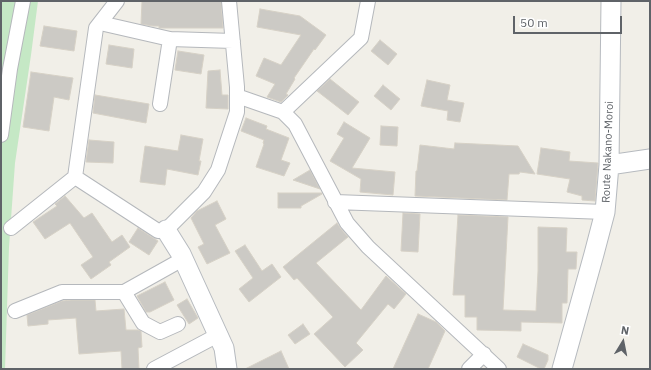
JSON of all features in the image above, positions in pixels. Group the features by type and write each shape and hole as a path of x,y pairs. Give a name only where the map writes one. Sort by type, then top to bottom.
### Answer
{"main road":[{"name":"Route Nakano-Moroi","path":"562,369 605,212 609,165 611,1"},
{"path":"609,165 650,159"},
{"path":"166,230 183,259 224,348 227,369"}],"street":[{"path":"1,135 10,69 23,1"},
{"path":"11,228 75,177 96,28 117,1"},
{"path":"75,177 158,232 166,230 204,192 218,170 237,112 229,1"},
{"path":"283,112 361,38 368,1"},
{"path":"100,23 170,39 233,41"},
{"path":"160,104 170,39"},
{"path":"237,96 283,112 295,124 347,223 368,247 499,369"},
{"path":"336,202 605,212"},
{"path":"15,311 62,292 124,292 183,259"},
{"path":"124,292 143,323 160,332 178,324"},
{"path":"154,369 218,335"},
{"path":"469,369 484,354"}],"green space":[{"path":"1,1 38,1 15,163 9,247 5,369 1,369"}],"building":[{"path":"142,1 221,1 223,28 159,28 159,26 141,24"},
{"path":"260,9 300,16 326,35 315,50 314,49 294,78 295,79 286,94 288,95 281,102 267,97 275,84 256,76 264,58 281,65 301,35 257,27"},
{"path":"44,26 77,31 74,51 40,46"},
{"path":"380,40 397,54 388,65 371,51"},
{"path":"109,45 134,49 132,68 106,64"},
{"path":"178,51 204,55 201,74 175,70"},
{"path":"220,70 222,95 228,95 228,109 206,108 208,71"},
{"path":"31,72 73,78 69,100 54,97 49,131 23,127"},
{"path":"330,79 359,102 348,115 317,91"},
{"path":"427,80 450,85 447,100 464,103 460,122 447,120 448,111 421,106"},
{"path":"383,85 400,99 391,110 374,96"},
{"path":"95,95 149,104 146,123 93,113"},
{"path":"246,118 267,126 266,129 289,138 281,160 290,163 284,176 256,167 264,140 241,131"},
{"path":"344,122 370,138 352,168 395,172 393,195 360,192 361,179 330,161 344,138 337,134"},
{"path":"381,126 398,127 397,146 380,145"},
{"path":"181,135 203,139 198,175 167,169 165,185 140,182 145,146 178,151"},
{"path":"89,140 114,142 113,163 86,162"},
{"path":"455,143 518,146 535,174 520,172 519,174 509,174 507,200 415,196 416,171 420,145 454,149"},
{"path":"541,148 570,152 569,161 598,163 595,201 582,200 582,196 567,192 570,179 537,174"},
{"path":"310,170 320,189 293,180"},
{"path":"278,193 322,194 301,206 301,208 278,208"},
{"path":"65,196 84,218 92,213 112,242 122,235 130,247 109,262 111,265 91,279 81,265 93,257 70,223 45,239 33,222 57,206 55,204"},
{"path":"217,201 226,219 215,225 230,253 207,264 198,247 204,244 191,218 197,211"},
{"path":"403,213 420,214 418,252 401,251"},
{"path":"458,215 508,217 503,310 536,311 538,227 567,228 566,252 577,252 576,269 568,269 567,303 562,303 562,323 521,322 521,331 477,330 477,317 465,317 465,295 453,295"},
{"path":"337,223 348,237 316,263 361,310 386,276 406,294 394,309 388,304 356,343 363,350 345,367 314,334 333,317 297,278 294,280 283,267"},
{"path":"138,228 158,241 149,255 129,242"},
{"path":"245,245 262,271 272,264 281,277 249,302 239,289 253,278 235,251"},
{"path":"165,282 174,300 150,312 146,312 137,296"},
{"path":"187,299 198,318 189,324 177,305"},
{"path":"95,300 96,311 124,309 126,330 141,331 142,347 138,348 139,369 122,369 121,351 79,354 76,318 48,320 48,324 28,326 27,315 62,301"},
{"path":"418,314 436,322 445,331 428,369 393,369"},
{"path":"303,324 310,334 295,344 288,335"},
{"path":"523,344 548,355 548,360 544,369 541,369 517,357"},
{"path":"281,351 289,369 245,369"}]}
